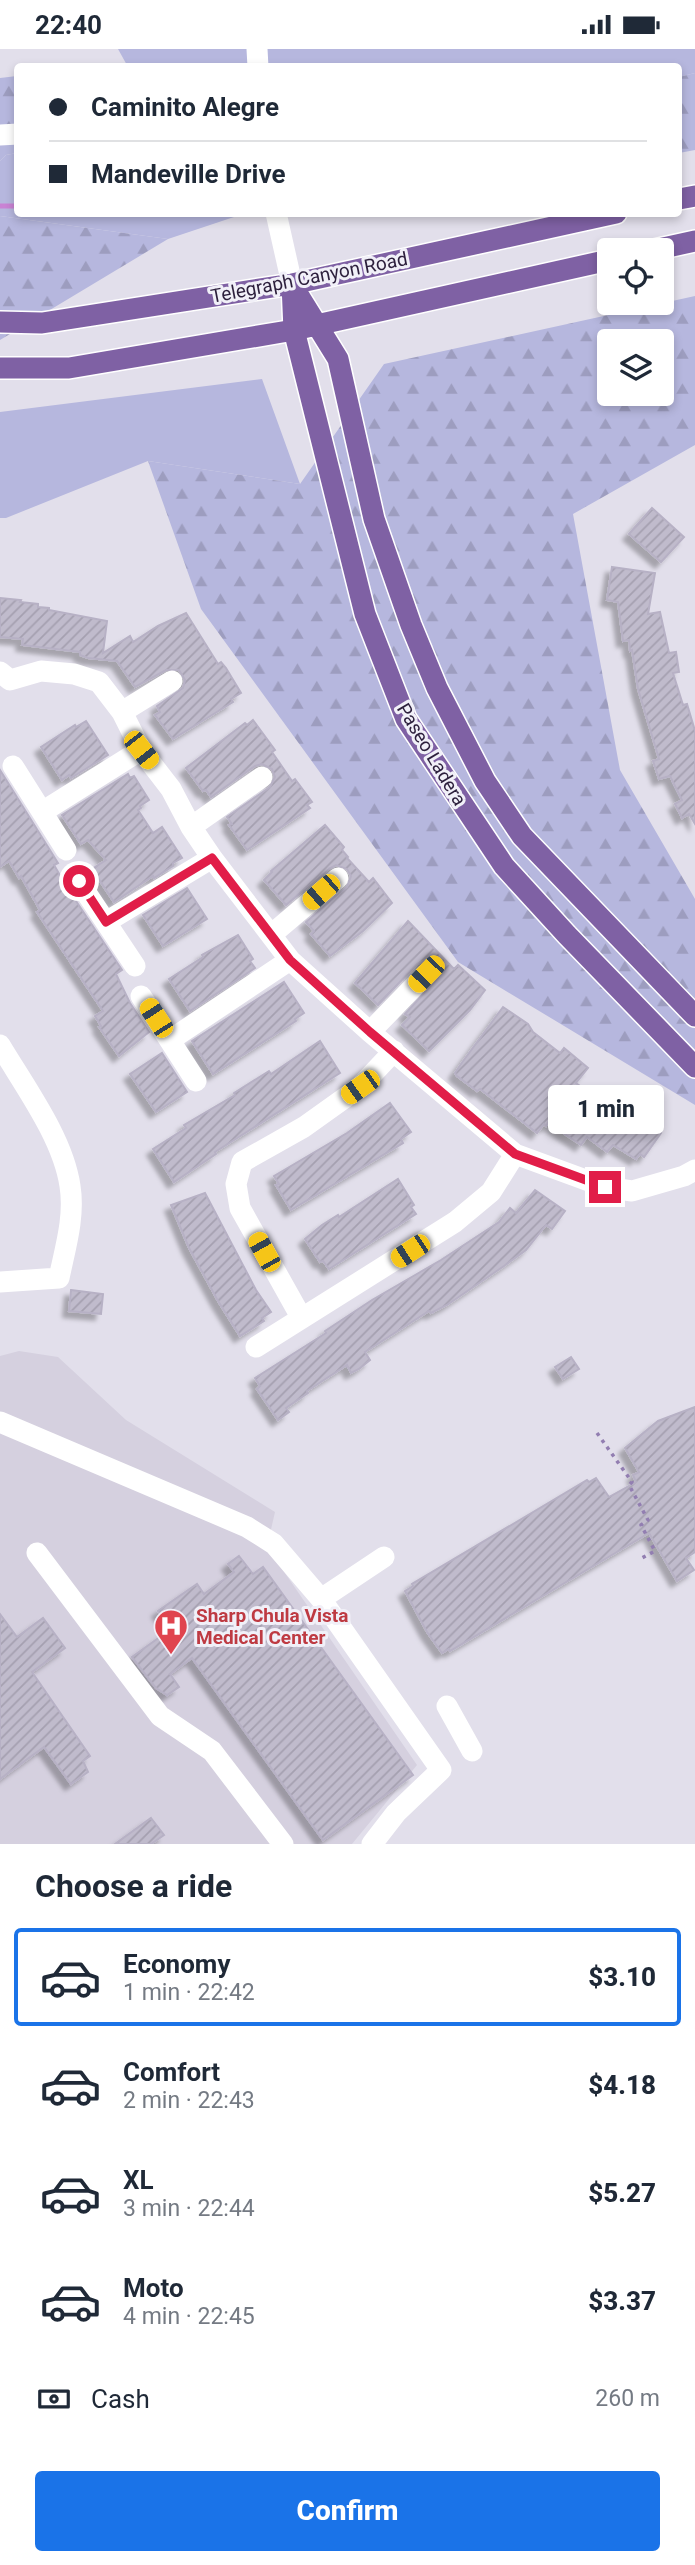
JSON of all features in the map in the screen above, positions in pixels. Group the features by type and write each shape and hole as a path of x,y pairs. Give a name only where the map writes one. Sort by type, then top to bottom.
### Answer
{"main road":[{"name":"Telegraph Canyon Road","path":"0,322 41,323 292,284 598,217"},
{"path":"674,246 695,241"},
{"path":"0,367 69,368 317,326 597,263"},
{"name":"Paseo Ladera","path":"292,284 338,359 374,519 411,625 437,688 485,781 522,836 695,1016"},
{"name":"Paseo Ladera","path":"292,284 294,330 365,614 406,719 504,866 695,1067"}],"street":[{"name":"Paseo Ladera","path":"277,217 292,284"},
{"path":"5,676 41,671 74,674 99,681 122,712 141,750 171,789 191,827 212,858 290,960 370,1032 515,1154 605,1187 632,1191 684,1176 695,1170"},
{"path":"122,712 172,681"},
{"path":"42,812 141,750"},
{"path":"13,766 66,850"},
{"path":"191,827 262,777"},
{"path":"106,922 212,858"},
{"path":"271,935 338,878"},
{"path":"79,881 135,965"},
{"path":"170,1040 290,960"},
{"path":"370,1032 426,974"},
{"path":"141,996 197,1081"},
{"path":"0,1045 48,1125 70,1186 70,1225 59,1278 0,1282"},
{"path":"301,1317 240,1208 236,1184 242,1163 304,1127 360,1087 394,1051"},
{"path":"256,1347 455,1221 491,1192 515,1154"},
{"path":"0,1422 247,1527 274,1544 321,1599 441,1770 397,1814 372,1844"},
{"path":"37,1553 160,1716 212,1751 283,1844"},
{"path":"321,1599 384,1557"},
{"path":"447,1706 472,1751"}],"path":[{"path":"597,1433 628,1472 632,1482 629,1485 648,1520 642,1525 655,1551 640,1559"}],"shaded area":[{"name":"Sharp Chula Vista Medical Center","path":"19,1351 58,1357 126,1420 275,1512 267,1547 417,1765 352,1844 0,1844 0,1356"}],"green space":[{"path":"118,49 695,49 695,73 682,76 682,63 126,63"},
{"path":"695,73 695,150 682,152 682,76"},
{"path":"14,76 14,154 6,155 0,161 0,78"},
{"path":"14,154 14,217 234,217 168,239 0,216 0,161 6,155"},
{"path":"0,216 168,239 0,340"},
{"path":"695,296 695,445 573,514 620,770 695,899 695,1105 458,962 201,609 148,461 300,484 384,364 608,315 674,315 674,301"},
{"path":"262,379 300,484 148,461 6,518 0,518 0,412"}],"building":[{"path":"652,508 684,537 661,562 629,534"},
{"path":"612,567 655,573 648,614 660,612 669,653 676,652 679,672 673,673 695,731 695,824 689,814 682,818 675,804 682,800 670,776 659,779 653,761 659,759 638,689 632,650 630,651 629,640 623,641 618,602 607,600"},
{"path":"0,598 21,600 20,602 38,604 38,607 49,610 107,621 103,653 130,636 133,642 186,613 218,664 221,662 226,668 241,693 231,699 233,702 173,739 155,715 160,712 157,706 183,688 185,680 179,670 166,670 135,687 117,661 88,658 80,655 80,652 22,645 23,639 0,637"},
{"path":"253,720 275,750 272,752 292,781 295,779 312,802 307,805 310,808 247,850 229,825 232,824 227,817 270,787 275,777 272,769 262,764 255,766 211,797 206,790 203,791 186,768 245,723 247,725"},
{"path":"86,721 108,755 71,778 69,775 62,780 41,747"},
{"path":"0,770 58,863 54,865 68,889 122,970 116,974 130,1003 149,1032 119,1056 99,1027 101,1026 95,1016 103,1011 37,912 40,910 21,876 19,878 9,861 0,867"},
{"path":"128,774 130,778 134,776 149,800 138,810 153,833 162,827 182,858 114,902 92,869 106,860 88,840 81,844 62,815"},
{"path":"325,825 344,847 342,850 347,858 369,882 373,878 392,903 363,931 330,956 311,934 314,931 306,922 347,887 351,876 347,869 336,865 330,868 286,905 264,880"},
{"path":"187,888 207,919 163,946 143,915"},
{"path":"408,921 454,969 458,965 485,990 470,1010 429,1051 402,1025 410,1017 405,1014 438,978 439,971 435,964 423,961 417,964 378,1005 355,983"},
{"path":"238,935 253,959 250,961 255,968 190,1011 169,979 203,957 202,955"},
{"path":"284,982 304,1013 295,1019 296,1021 213,1074 192,1041"},
{"path":"503,1007 528,1024 533,1032 560,1053 564,1048 588,1068 576,1083 614,1111 616,1108 638,1125 643,1119 661,1133 644,1157 640,1154 636,1159 613,1145 607,1152 587,1137 581,1145 548,1123 537,1133 480,1089 477,1091 457,1076 455,1073"},
{"path":"320,1041 340,1073 215,1152 216,1154 174,1182 153,1149 186,1128 184,1125 269,1071 271,1074"},
{"path":"162,1053 187,1092 156,1112 130,1074"},
{"path":"390,1103 411,1132 401,1139 403,1143 291,1210 276,1185 279,1184 274,1176 347,1133"},
{"path":"398,1179 414,1205 411,1207 416,1214 329,1269 323,1261 320,1262 305,1239 322,1225"},
{"path":"535,1190 565,1211 552,1229 546,1225 526,1250 504,1266 447,1305 431,1313 429,1311 365,1352 370,1360 359,1369 351,1373 347,1365 307,1391 308,1393 286,1408 289,1412 278,1420 257,1389 260,1386 255,1378 372,1300 499,1222 510,1208 516,1213"},
{"path":"205,1193 256,1290 271,1312 262,1318 264,1321 240,1336 189,1248 171,1205"},
{"path":"71,1290 103,1294 101,1314 69,1311"},
{"path":"571,1357 579,1369 563,1379 555,1367"},
{"path":"695,1407 695,1552 686,1558 694,1570 677,1581 649,1533 450,1651 449,1649 442,1653 427,1632 405,1591 413,1586 412,1584 587,1480 589,1482 596,1478 609,1497 636,1482 633,1475 639,1472 625,1448 658,1421"},
{"path":"239,1556 253,1574 263,1567 413,1775 323,1840 192,1658 170,1674 179,1687 167,1695 156,1688 132,1657 171,1629 158,1611 197,1584 204,1594 234,1572 228,1564"},
{"path":"0,1614 17,1637 43,1618 65,1648 32,1672 90,1756 83,1761 88,1772 71,1784 44,1747 0,1779"},
{"path":"151,1818 164,1835 151,1844 115,1844"}],"waterway":[{"path":"0,206 14,206"}],"place":[{"name":"Sharp Chula Vista Medical Center","path":"171,1656"}],"route":[{"path":"79,881 106,922 212,858 290,960 370,1032 515,1154 605,1187"}]}
